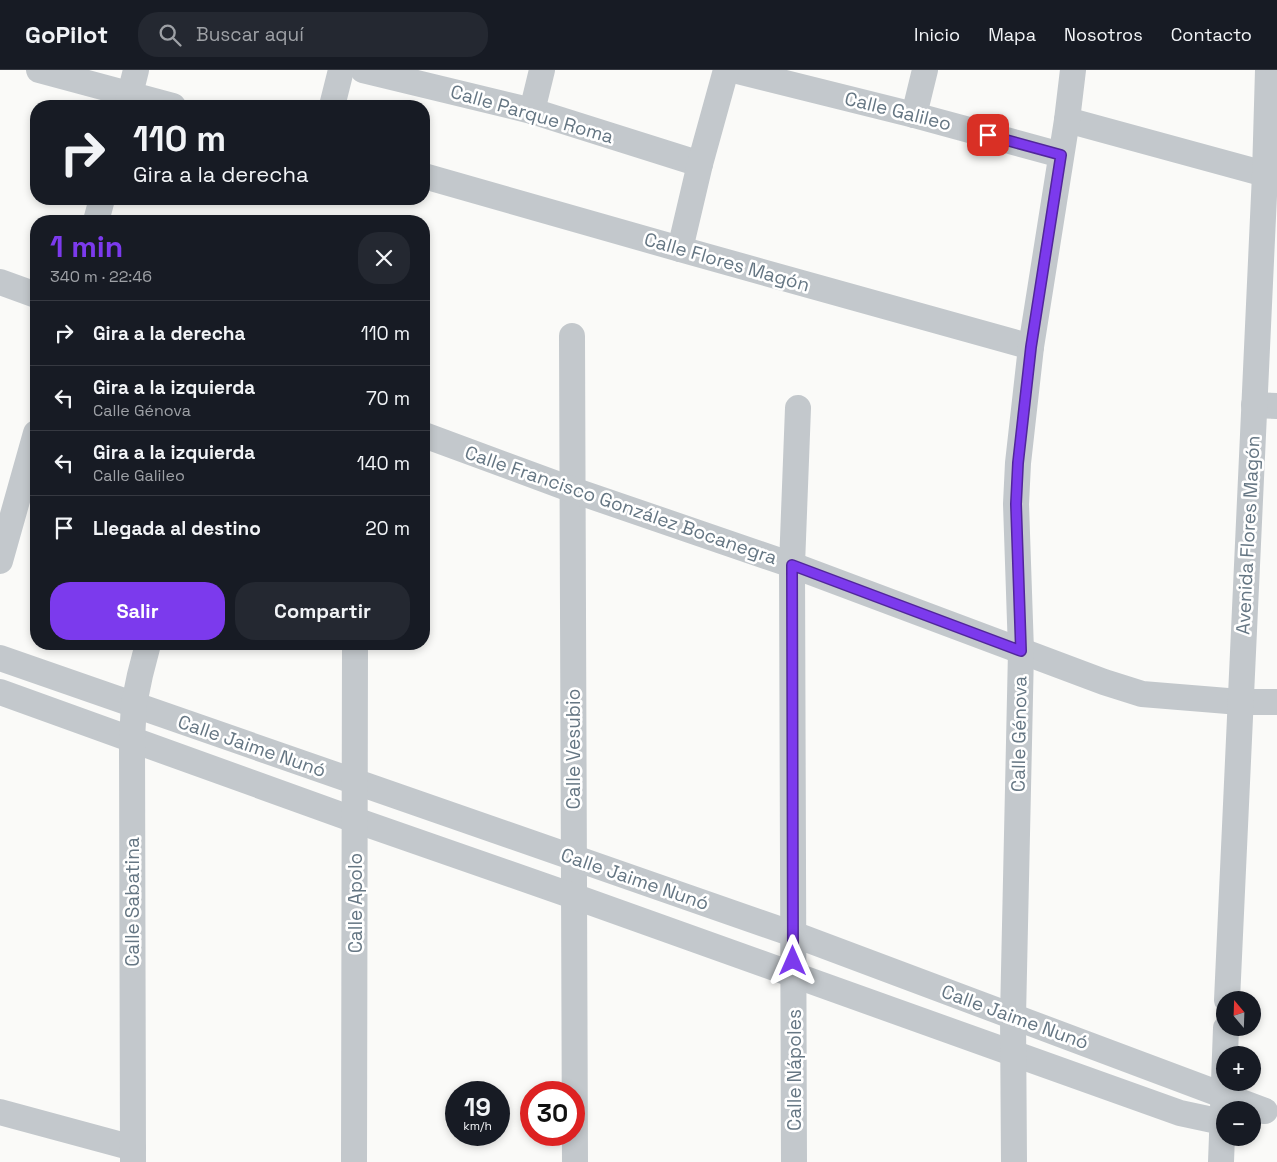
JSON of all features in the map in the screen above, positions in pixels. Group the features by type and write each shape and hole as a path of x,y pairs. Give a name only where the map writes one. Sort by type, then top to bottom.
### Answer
{"street":[{"path":"38,70 131,90 157,100"},
{"path":"333,100 340,70"},
{"name":"Calle Parque Roma","path":"363,70 532,111 700,164"},
{"path":"532,111 542,70"},
{"path":"680,249 700,164 726,70"},
{"name":"Calle Galileo","path":"733,70 914,115 1061,155"},
{"path":"914,115 925,70"},
{"name":"Calle Génova","path":"1014,1162 1013,1017 1021,651 1016,504 1018,463 1031,347 1067,120 1073,70"},
{"name":"Avenida Flores Magón","path":"1227,991 1240,702 1266,406 1265,174 1272,101 1268,70"},
{"path":"1067,120 1265,174"},
{"name":"Calle Flores Magón","path":"430,178 1031,347"},
{"path":"0,282 30,293"},
{"name":"Calle Vesubio","path":"572,336 575,1162"},
{"name":"Calle Nápoles","path":"794,1162 792,565 798,408"},
{"name":"Calle Francisco González Bocanegra","path":"430,437 573,490 792,565 1104,682 1142,694 1240,702 1277,702"},
{"path":"0,561 30,454"},
{"name":"Calle Sabatina","path":"133,1155 132,739 134,704 146,650"},
{"name":"Calle Apolo","path":"354,1162 355,650"},
{"name":"Calle Jaime Nunó","path":"0,658 793,934 1265,1112"},
{"name":"Calle Jaime Nunó","path":"0,692 1180,1113 1216,1120"},
{"path":"1223,1101 1226,1036"},
{"path":"0,1112 133,1155"},
{"path":"1221,1162 1222,1146"}],"route":[{"path":"793,961 792,565 1021,651 1016,504 1018,463 1031,347 1061,155 988,135"}]}
